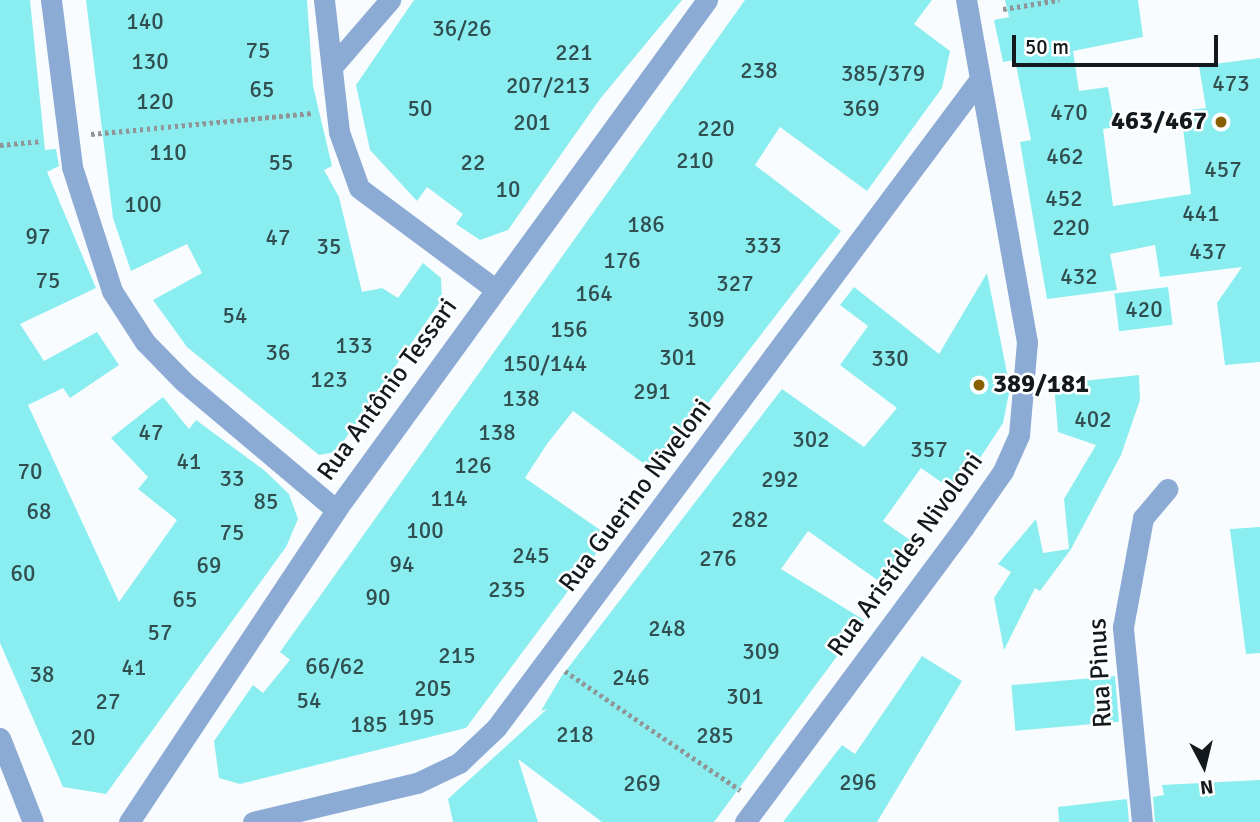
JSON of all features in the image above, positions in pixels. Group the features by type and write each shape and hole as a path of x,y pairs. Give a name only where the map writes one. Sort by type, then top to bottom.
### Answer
{"street":[{"path":"51,0 68,138 90,240 112,291 145,342 336,510"},
{"path":"324,0 339,132 359,188 495,289"},
{"path":"332,67 390,0"},
{"name":"Rua Antônio Tessari","path":"129,822 336,510 707,0"},
{"name":"Rua Aristídes Nivoloni","path":"745,822 964,527 1003,471 1018,435 1027,342 976,83 966,0"},
{"name":"Rua Guerino Niveloni","path":"253,822 418,783 459,763 496,728 976,83"},
{"name":"Rua Pinus","path":"1142,822 1123,628 1143,518 1167,489"},
{"path":"0,738 33,822"}],"path":[{"path":"1003,9 1059,0"},
{"path":"68,138 317,113"},
{"path":"0,145 42,141"},
{"path":"547,659 758,802"}],"building":[{"path":"0,0 30,0 45,150 56,149 59,166 47,172 96,288 20,324 44,361 97,332 119,365 70,398 63,388 28,405 119,602 177,520 138,489 148,477 111,438 163,397 189,429 196,420 265,471 289,494 298,519 286,547 106,794 63,787 0,643"},
{"path":"86,0 307,0 313,86 332,166 324,170 339,197 362,292 382,288 398,298 423,263 441,278 442,299 336,452 319,455 187,347 153,300 202,273 187,244 131,271 113,218"},
{"path":"414,0 682,0 600,99 508,230 480,240 456,224 463,214 427,187 417,201 370,150 356,85"},
{"path":"745,0 932,0 914,24 950,51 942,88 867,191 780,127 755,165 841,231 655,472 573,411 547,444 525,478 609,536 466,728 240,784 219,778 214,741 253,685 263,693 290,660 280,652"},
{"path":"1005,0 1138,0 1143,37 1073,51 1079,91 1108,87 1115,127 1103,129 1113,206 1191,194 1181,111 1206,108 1199,66 1260,58 1260,362 1225,365 1217,303 1242,267 1160,277 1155,245 1110,254 1117,290 1047,299 1020,142 1031,140 1015,60 1003,62 994,20 1009,17"},
{"path":"987,273 1010,388 1003,423 957,493 921,468 883,521 914,543 883,584 808,531 781,569 864,620 714,822 602,822 518,759 538,822 453,822 448,799 547,709 541,711 561,677 782,389 864,447 897,408 840,365 868,326 840,305 854,287 939,354"},
{"path":"1168,287 1173,325 1119,331 1114,294"},
{"path":"1139,375 1140,400 1121,455 1071,549 1040,591 1035,588 1004,650 994,598 1011,572 998,564 1036,519 1043,553 1069,549 1064,499 1096,445 1058,432 1054,384"},
{"path":"1260,527 1260,653 1246,654 1230,529"},
{"path":"922,656 962,681 877,822 783,822 842,745 855,754"},
{"path":"1115,676 1119,722 1015,731 1011,685"},
{"path":"1260,780 1260,822 1155,822 1153,797 1164,795 1162,785"},
{"path":"1127,799 1129,822 1059,822 1058,807"}],"place":[{"name":"463/467","path":"1221,122"},
{"name":"389/181","path":"979,385"}]}
